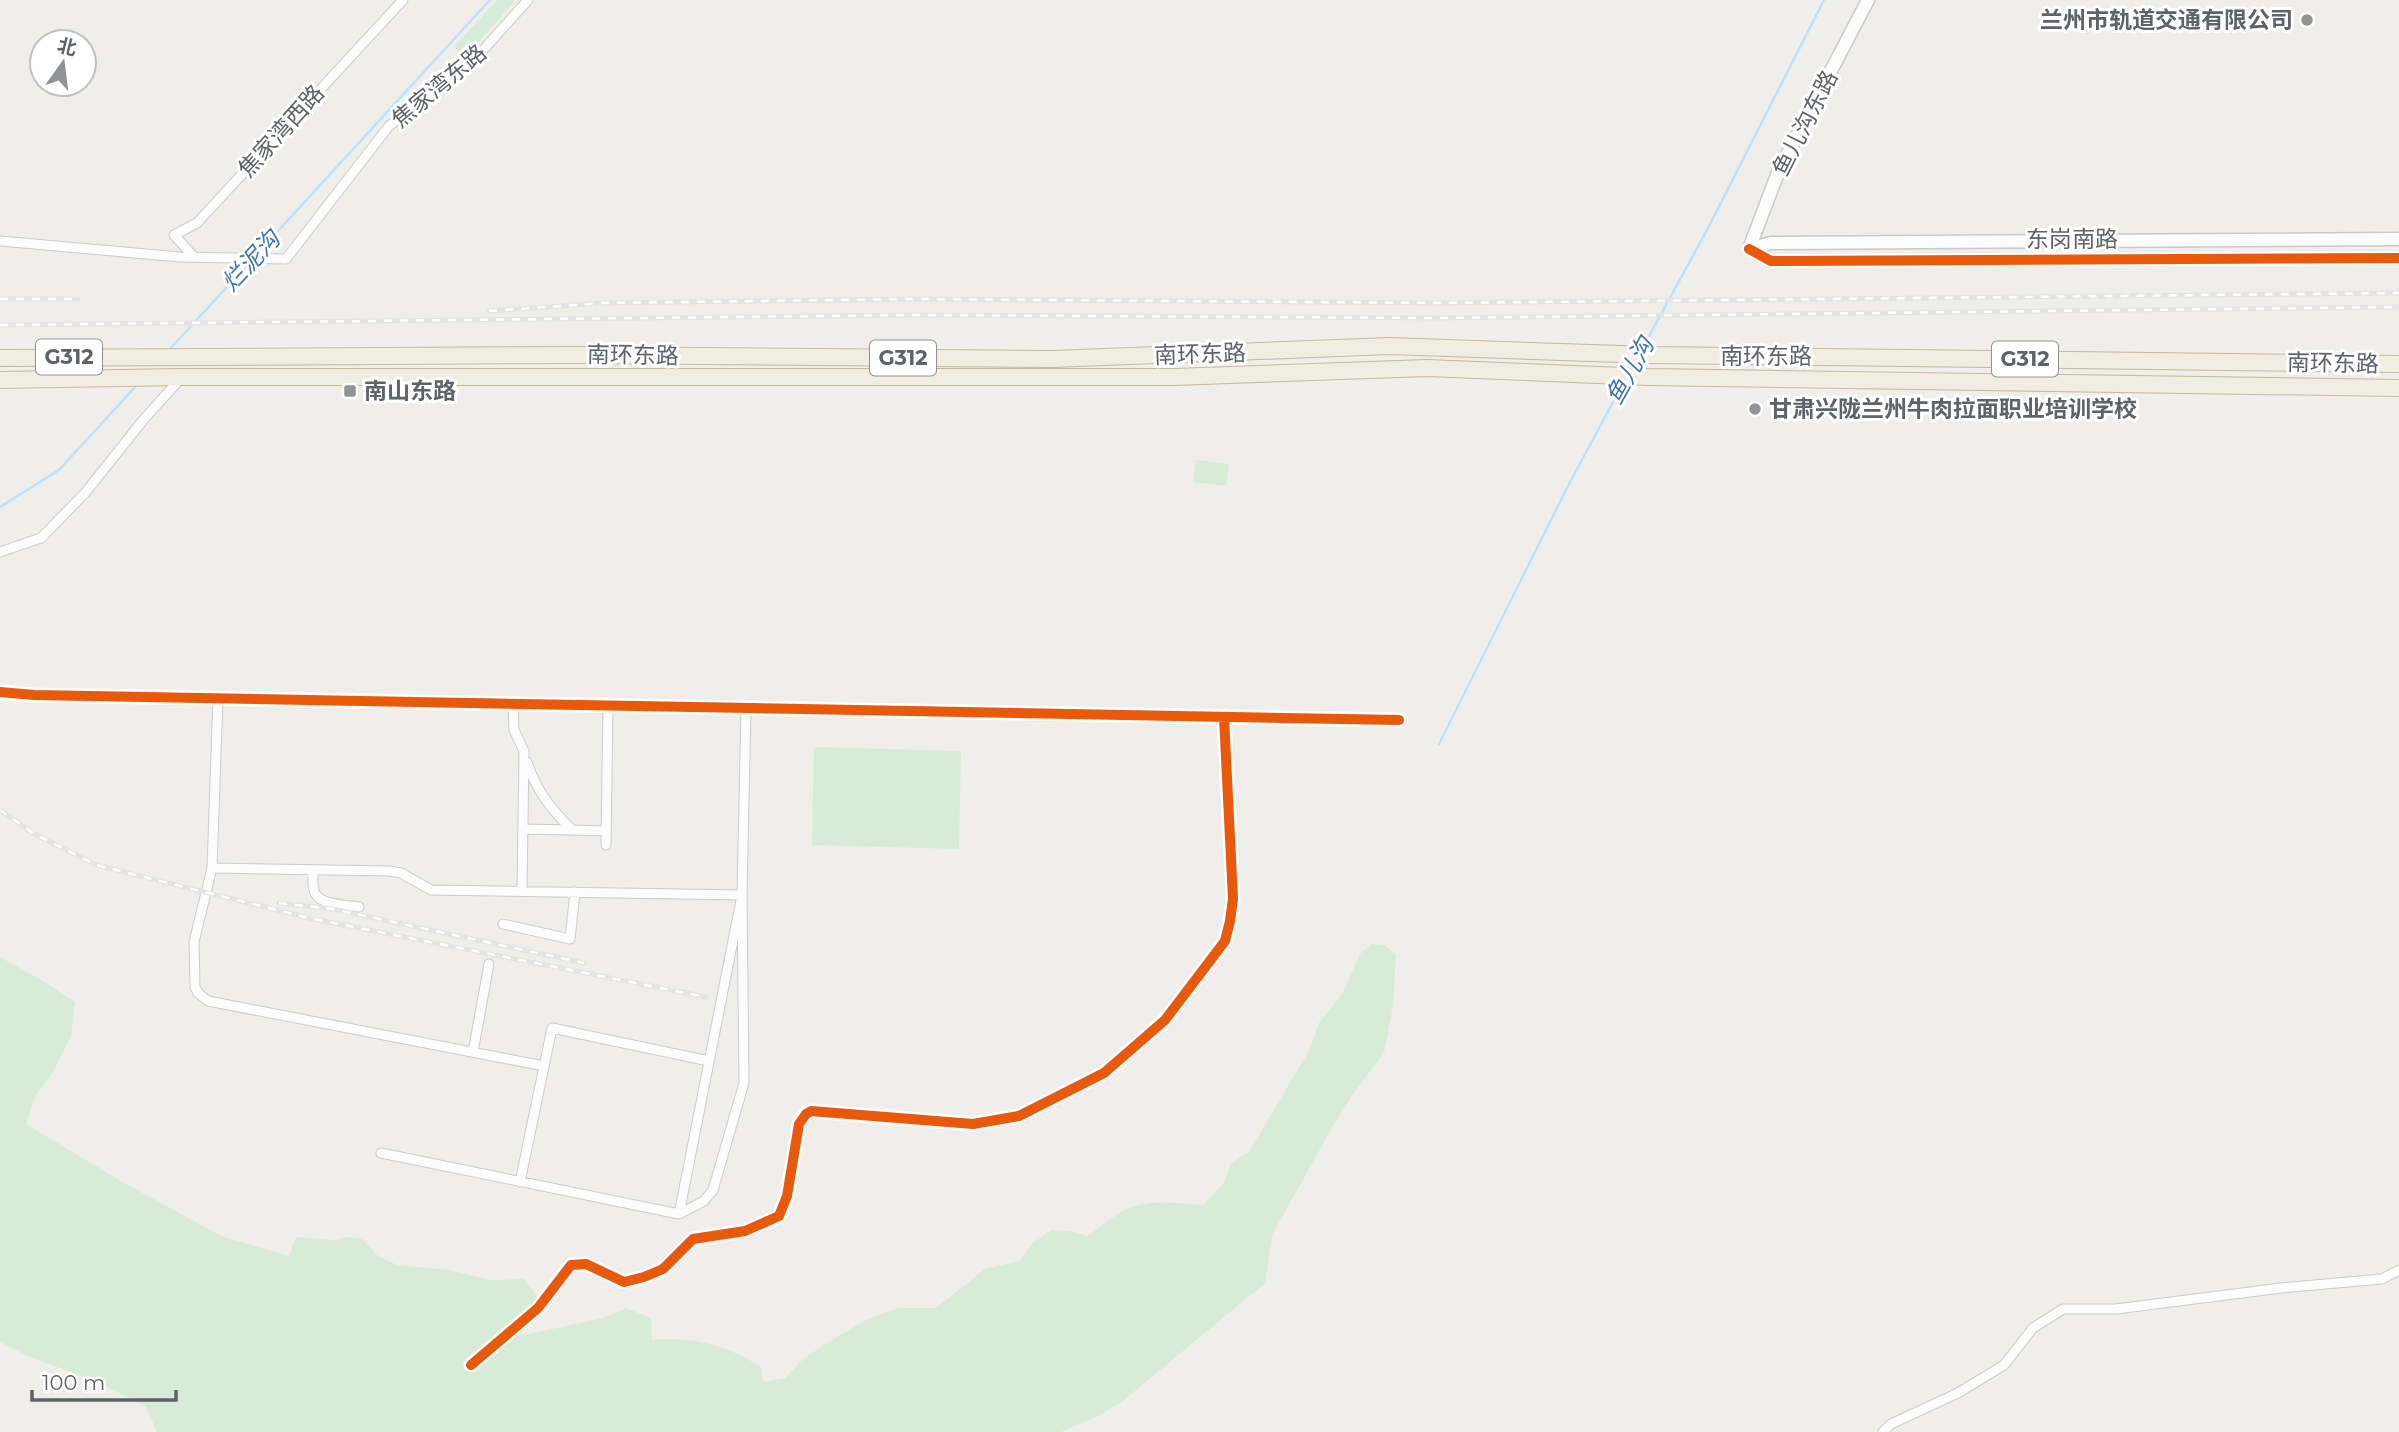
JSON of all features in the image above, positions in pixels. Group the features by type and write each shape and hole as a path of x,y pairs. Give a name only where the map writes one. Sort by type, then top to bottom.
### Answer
{"highway":[{"name":"南环东路","path":"0,358 578,355 1053,359 1390,346 1650,355 2399,364"},
{"path":"1390,346 1391,369"},
{"path":"2316,363 2316,386"},
{"name":"南环东路","path":"0,380 1160,377 1391,369 1638,377 2399,388"}],"street":[{"name":"焦家湾西路","path":"194,257 174,235 197,223 403,0"},
{"name":"焦家湾东路","path":"194,257 286,258 389,126 468,67 528,0"},
{"name":"鱼儿沟东路","path":"1749,248 1779,170 1868,0"},
{"name":"东岗南路","path":"1749,248 1771,243 2399,239"},
{"path":"0,241 194,257"},
{"name":"东岗南路","path":"1749,248 1771,261 2399,258"},
{"path":"0,552 41,538 85,493 176,378"},
{"path":"0,692 34,695 1399,720"},
{"path":"218,698 212,868 194,942 195,987 203,998 544,1066"},
{"path":"513,704 514,730 533,781 549,808 572,830"},
{"path":"606,845 608,705"},
{"path":"381,1153 679,1214 704,1201 713,1190 744,1083 742,895 746,708"},
{"path":"471,1364 538,1308 571,1265 586,1264 624,1282 663,1269 693,1239 744,1231 779,1216 787,1196 799,1124 811,1111 973,1124 1019,1116 1104,1073 1165,1020 1225,942 1233,899 1224,717"},
{"path":"523,891 524,751"},
{"path":"523,828 606,831"},
{"path":"212,868 401,873 431,890 742,895"},
{"path":"313,870 314,890 318,897 325,901 359,907"},
{"path":"503,925 570,939 575,892"},
{"path":"679,1214 742,895"},
{"path":"473,1052 489,964"},
{"path":"520,1182 552,1028 709,1060"},
{"path":"1883,1432 1891,1424 1958,1394 2004,1365 2033,1328 2063,1309 2116,1309 2281,1288 2382,1279 2399,1270"}],"green space":[{"path":"497,0 516,0 465,57 454,47"},
{"path":"1196,460 1229,464 1226,486 1193,482"},
{"path":"814,747 961,751 959,849 812,845"},
{"path":"1371,944 1385,945 1396,955 1393,1006 1384,1053 1333,1126 1272,1235 1265,1283 1124,1400 1098,1416 1061,1432 157,1432 146,1407 108,1387 0,1342 0,957 75,1002 71,1036 52,1074 36,1094 26,1124 121,1181 221,1236 289,1256 296,1237 334,1240 349,1237 362,1239 378,1256 397,1265 449,1270 491,1280 523,1279 539,1298 520,1336 603,1318 626,1308 651,1318 652,1340 681,1339 722,1348 761,1367 763,1382 785,1378 801,1361 864,1321 898,1308 936,1308 985,1269 1019,1261 1032,1244 1051,1230 1087,1236 1115,1216 1136,1206 1158,1203 1203,1205 1225,1182 1230,1164 1249,1152 1310,1049 1319,1023 1343,993 1360,954"}],"waterway":[{"name":"烂泥沟","path":"255,256 490,0"},
{"name":"鱼儿沟","path":"1642,349 1707,230 1824,0"},
{"name":"烂泥沟","path":"168,351 251,261"},
{"name":"鱼儿沟","path":"1439,744 1570,482 1624,382"},
{"name":"烂泥沟","path":"0,507 59,470 137,385"}],"railway":[{"path":"489,311 602,303 914,299 1437,303 2399,293"},
{"path":"0,299 78,299"},
{"path":"0,325 914,315 1436,318 2399,307"},
{"path":"0,810 33,833 96,865 309,918 706,997"},
{"path":"279,903 333,909 584,963"}],"cycle path":[{"path":"1749,249 1771,261 2399,258"},
{"path":"0,692 34,695 1399,720"},
{"path":"471,1365 538,1308 571,1265 586,1264 624,1282 663,1269 693,1239 745,1231 779,1216 787,1196 799,1124 811,1111 973,1124 1019,1116 1104,1073 1165,1020 1225,941 1233,899 1224,717"}],"place":[{"name":"兰州市轨道交通有限公司","path":"2307,20"},
{"name":"南山东路","path":"350,391"},
{"name":"甘肃兴陇兰州牛肉拉面职业培训学校","path":"1755,409"}]}
